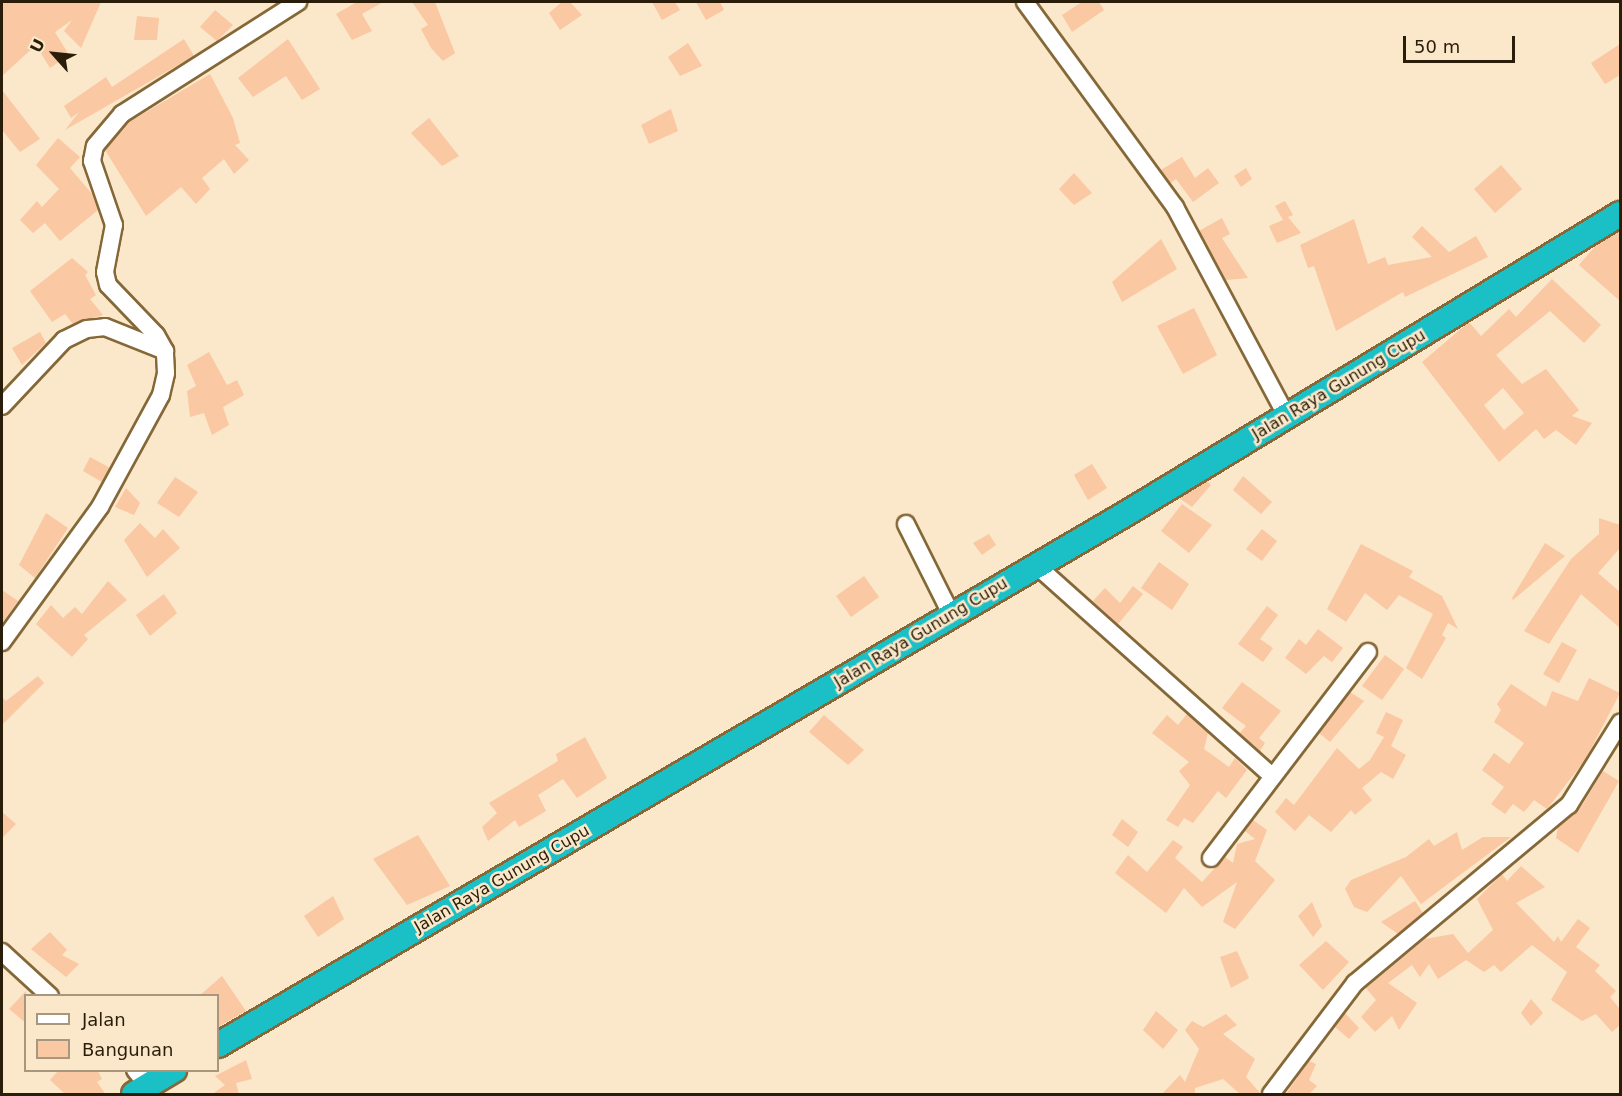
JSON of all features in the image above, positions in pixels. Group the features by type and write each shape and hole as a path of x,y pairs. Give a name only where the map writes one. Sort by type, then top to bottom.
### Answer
{"highway":[{"name":"Jalan Raya Gunung Cupu","path":"219,1044 952,616 1287,417 1620,214"},
{"path":"139,1084 171,1072"}],"street":[{"path":"2,642 100,507 161,395 165,351 108,285 105,272 114,225 92,161 96,146 122,114 298,2"},
{"path":"1025,2 1175,207 1287,417"},
{"path":"2,406 64,340 87,328 105,327 165,351"},
{"path":"906,524 952,616"},
{"path":"1036,565 1272,776"},
{"path":"1212,858 1368,652"},
{"path":"1271,1095 1356,983 1562,812 1615,752 1620,723"},
{"path":"3,956 48,994"}],"building":[{"path":"2,2 101,2 81,48 64,31 72,20 55,32 69,55 50,68 36,45 2,76"},
{"path":"357,2 383,2 362,14 372,31 352,40 336,14"},
{"path":"412,2 435,2 455,53 443,61 431,48 421,29 428,25"},
{"path":"562,2 570,2 582,15 560,30 549,13"},
{"path":"652,2 675,2 680,10 662,20"},
{"path":"696,2 720,2 724,10 706,20"},
{"path":"1082,2 1099,2 1104,10 1072,32 1062,15"},
{"path":"215,10 233,25 217,41 200,27"},
{"path":"137,16 159,18 157,40 134,40"},
{"path":"184,39 194,56 65,130 79,112 71,118 64,106 106,77 112,87"},
{"path":"288,39 320,89 302,100 286,76 253,97 238,78"},
{"path":"688,43 702,66 680,76 668,57"},
{"path":"1620,44 1620,75 1605,84 1591,63"},
{"path":"210,74 233,118 240,143 235,145 249,160 234,174 224,159 202,178 210,189 196,204 181,187 146,216 105,150 131,121"},
{"path":"2,90 40,139 20,152 2,130"},
{"path":"671,109 678,131 649,144 641,125"},
{"path":"429,118 459,156 442,166 411,133"},
{"path":"58,138 80,157 70,168 92,194 98,210 60,241 45,223 33,233 20,220 37,201 42,207 59,189 36,165"},
{"path":"1182,157 1195,178 1208,168 1219,183 1193,202 1176,179 1170,183 1161,170"},
{"path":"1501,165 1522,189 1495,213 1474,189"},
{"path":"1246,168 1252,179 1241,187 1234,176"},
{"path":"1074,173 1092,193 1074,205 1059,189"},
{"path":"1285,201 1293,215 1288,217 1301,233 1277,243 1269,226 1283,220 1275,206"},
{"path":"1222,218 1230,234 1222,238 1248,278 1226,280 1199,231"},
{"path":"1354,219 1368,264 1385,257 1388,265 1432,257 1412,237 1422,226 1449,252 1476,236 1488,257 1405,297 1403,292 1336,331 1314,266 1308,268 1300,245"},
{"path":"1620,230 1620,301 1579,265 1597,244"},
{"path":"1161,239 1177,269 1122,302 1112,282"},
{"path":"72,258 88,272 85,275 96,295 90,299 103,315 73,324 65,314 52,322 30,291"},
{"path":"1552,279 1601,325 1584,343 1550,311 1496,355 1522,384 1546,369 1579,410 1572,416 1592,423 1576,445 1556,430 1544,439 1536,429 1499,462 1422,362 1469,322 1481,336 1509,309 1516,317","holes":["1503,388 1524,413 1504,430 1484,405"]},
{"path":"1194,308 1217,355 1183,374 1157,326"},
{"path":"40,332 46,343 22,365 12,348"},
{"path":"209,352 227,385 237,380 244,395 223,407 229,425 212,435 204,413 190,417 187,391 196,386 187,365"},
{"path":"90,457 110,468 102,482 83,471"},
{"path":"1092,464 1107,488 1088,500 1074,475"},
{"path":"1243,476 1272,502 1261,514 1233,490"},
{"path":"175,477 198,492 179,517 157,503"},
{"path":"1207,481 1211,485 1192,507 1179,498"},
{"path":"126,488 140,503 134,515 115,507"},
{"path":"1182,504 1212,525 1189,553 1161,531"},
{"path":"46,513 68,528 35,578 19,565"},
{"path":"1599,518 1620,525 1620,548 1598,573 1620,592 1620,628 1581,594 1549,644 1524,631 1571,559 1599,534"},
{"path":"140,523 155,538 163,529 180,548 147,577 124,540"},
{"path":"1262,529 1277,541 1262,561 1246,549"},
{"path":"989,534 996,545 982,555 973,543"},
{"path":"1545,543 1565,556 1513,600 1512,598"},
{"path":"1361,544 1413,571 1409,577 1442,596 1458,629 1448,623 1442,635 1446,638 1422,679 1406,668 1433,614 1399,595 1387,610 1365,593 1346,622 1327,609"},
{"path":"1159,562 1189,584 1172,610 1141,588"},
{"path":"864,576 879,597 851,617 836,596"},
{"path":"108,581 127,600 84,635 88,639 72,657 36,624 51,605 63,618 75,607 82,614"},
{"path":"1133,586 1143,594 1118,624 1093,601 1105,588 1120,603"},
{"path":"2,590 18,601 2,623"},
{"path":"164,594 177,613 150,636 136,615"},
{"path":"1267,606 1278,615 1260,639 1273,648 1263,662 1238,644"},
{"path":"1318,629 1343,648 1332,662 1324,656 1306,674 1285,658 1299,639 1306,645"},
{"path":"1562,642 1577,650 1559,683 1543,674"},
{"path":"1385,655 1404,669 1382,700 1362,686"},
{"path":"38,676 44,683 2,725 2,697 6,701"},
{"path":"1589,678 1620,693 1585,760 1547,809 1534,800 1524,812 1513,804 1505,814 1491,804 1504,787 1482,770 1494,753 1509,764 1524,743 1494,722 1501,710 1497,704 1511,684 1546,707 1552,691 1578,701"},
{"path":"1242,682 1281,711 1259,738 1265,743 1260,751 1240,733 1246,726 1222,708"},
{"path":"1350,692 1364,701 1330,742 1319,733"},
{"path":"1386,712 1403,720 1391,746 1406,755 1393,779 1381,772 1362,788 1372,800 1355,815 1351,810 1331,832 1309,815 1295,831 1275,812 1286,798 1294,805 1337,748 1359,769 1370,760 1384,737 1376,733"},
{"path":"1187,714 1208,733 1204,749 1229,767 1235,758 1247,770 1226,798 1218,791 1193,823 1184,818 1178,827 1166,820 1190,785 1179,771 1189,762 1152,733 1167,715 1178,725"},
{"path":"824,715 864,750 848,765 809,732"},
{"path":"585,737 607,778 577,798 563,779 538,795 546,811 519,827 515,820 488,841 482,827 497,813 489,803 558,761 556,754"},
{"path":"1603,771 1619,781 1578,853 1556,838 1558,827 1583,804"},
{"path":"2,812 16,824 2,838"},
{"path":"1122,819 1138,832 1128,847 1112,835"},
{"path":"1253,820 1267,830 1255,861 1275,880 1235,929 1223,922 1237,882 1202,907 1184,888 1166,913 1115,873 1128,855 1147,872 1173,840 1183,847 1175,858 1202,882 1225,857 1233,863 1237,844 1255,839 1245,831"},
{"path":"1457,832 1462,850 1483,837 1511,837 1421,904 1401,876 1367,912 1354,907 1345,889 1351,880 1406,857 1429,839 1434,846"},
{"path":"418,835 450,886 407,905 373,859"},
{"path":"1521,866 1545,887 1516,903 1554,942 1558,936 1561,942 1578,919 1590,928 1576,947 1600,965 1595,971 1616,991 1610,997 1620,1009 1620,1025 1612,1032 1596,1014 1582,1021 1551,1000 1567,972 1532,945 1501,972 1494,965 1484,972 1466,960 1438,979 1429,964 1420,977 1412,965 1388,983 1417,1003 1399,1030 1392,1016 1375,1032 1361,1017 1376,1000 1366,988 1425,939 1453,934 1468,953 1493,930 1477,899 1502,874 1507,881"},
{"path":"333,896 344,919 318,937 304,916"},
{"path":"1415,901 1423,913 1398,934 1381,922"},
{"path":"1312,902 1322,926 1313,937 1298,916"},
{"path":"50,932 67,950 62,955 79,964 66,977 31,949"},
{"path":"1326,941 1349,962 1323,990 1299,965"},
{"path":"1237,951 1249,978 1231,988 1220,957"},
{"path":"222,976 246,1011 219,1026 219,994 201,994"},
{"path":"26,991 24,1021 9,1009"},
{"path":"1531,999 1543,1013 1531,1026 1521,1013"},
{"path":"1156,1011 1178,1030 1163,1049 1143,1030"},
{"path":"1345,1013 1359,1028 1349,1039 1335,1027"},
{"path":"1226,1014 1237,1025 1223,1034 1255,1059 1246,1077 1261,1094 1241,1095 1223,1079 1195,1088 1195,1095 1161,1095 1180,1075 1185,1082 1199,1049 1185,1030 1192,1021 1203,1027"},
{"path":"246,1060 252,1079 236,1083 239,1095 211,1095 225,1085 215,1076"},
{"path":"1309,1061 1316,1064 1309,1080 1317,1086 1308,1095 1286,1094"},
{"path":"57,1072 98,1072 102,1079 97,1082 106,1095 66,1095 50,1080"}]}
